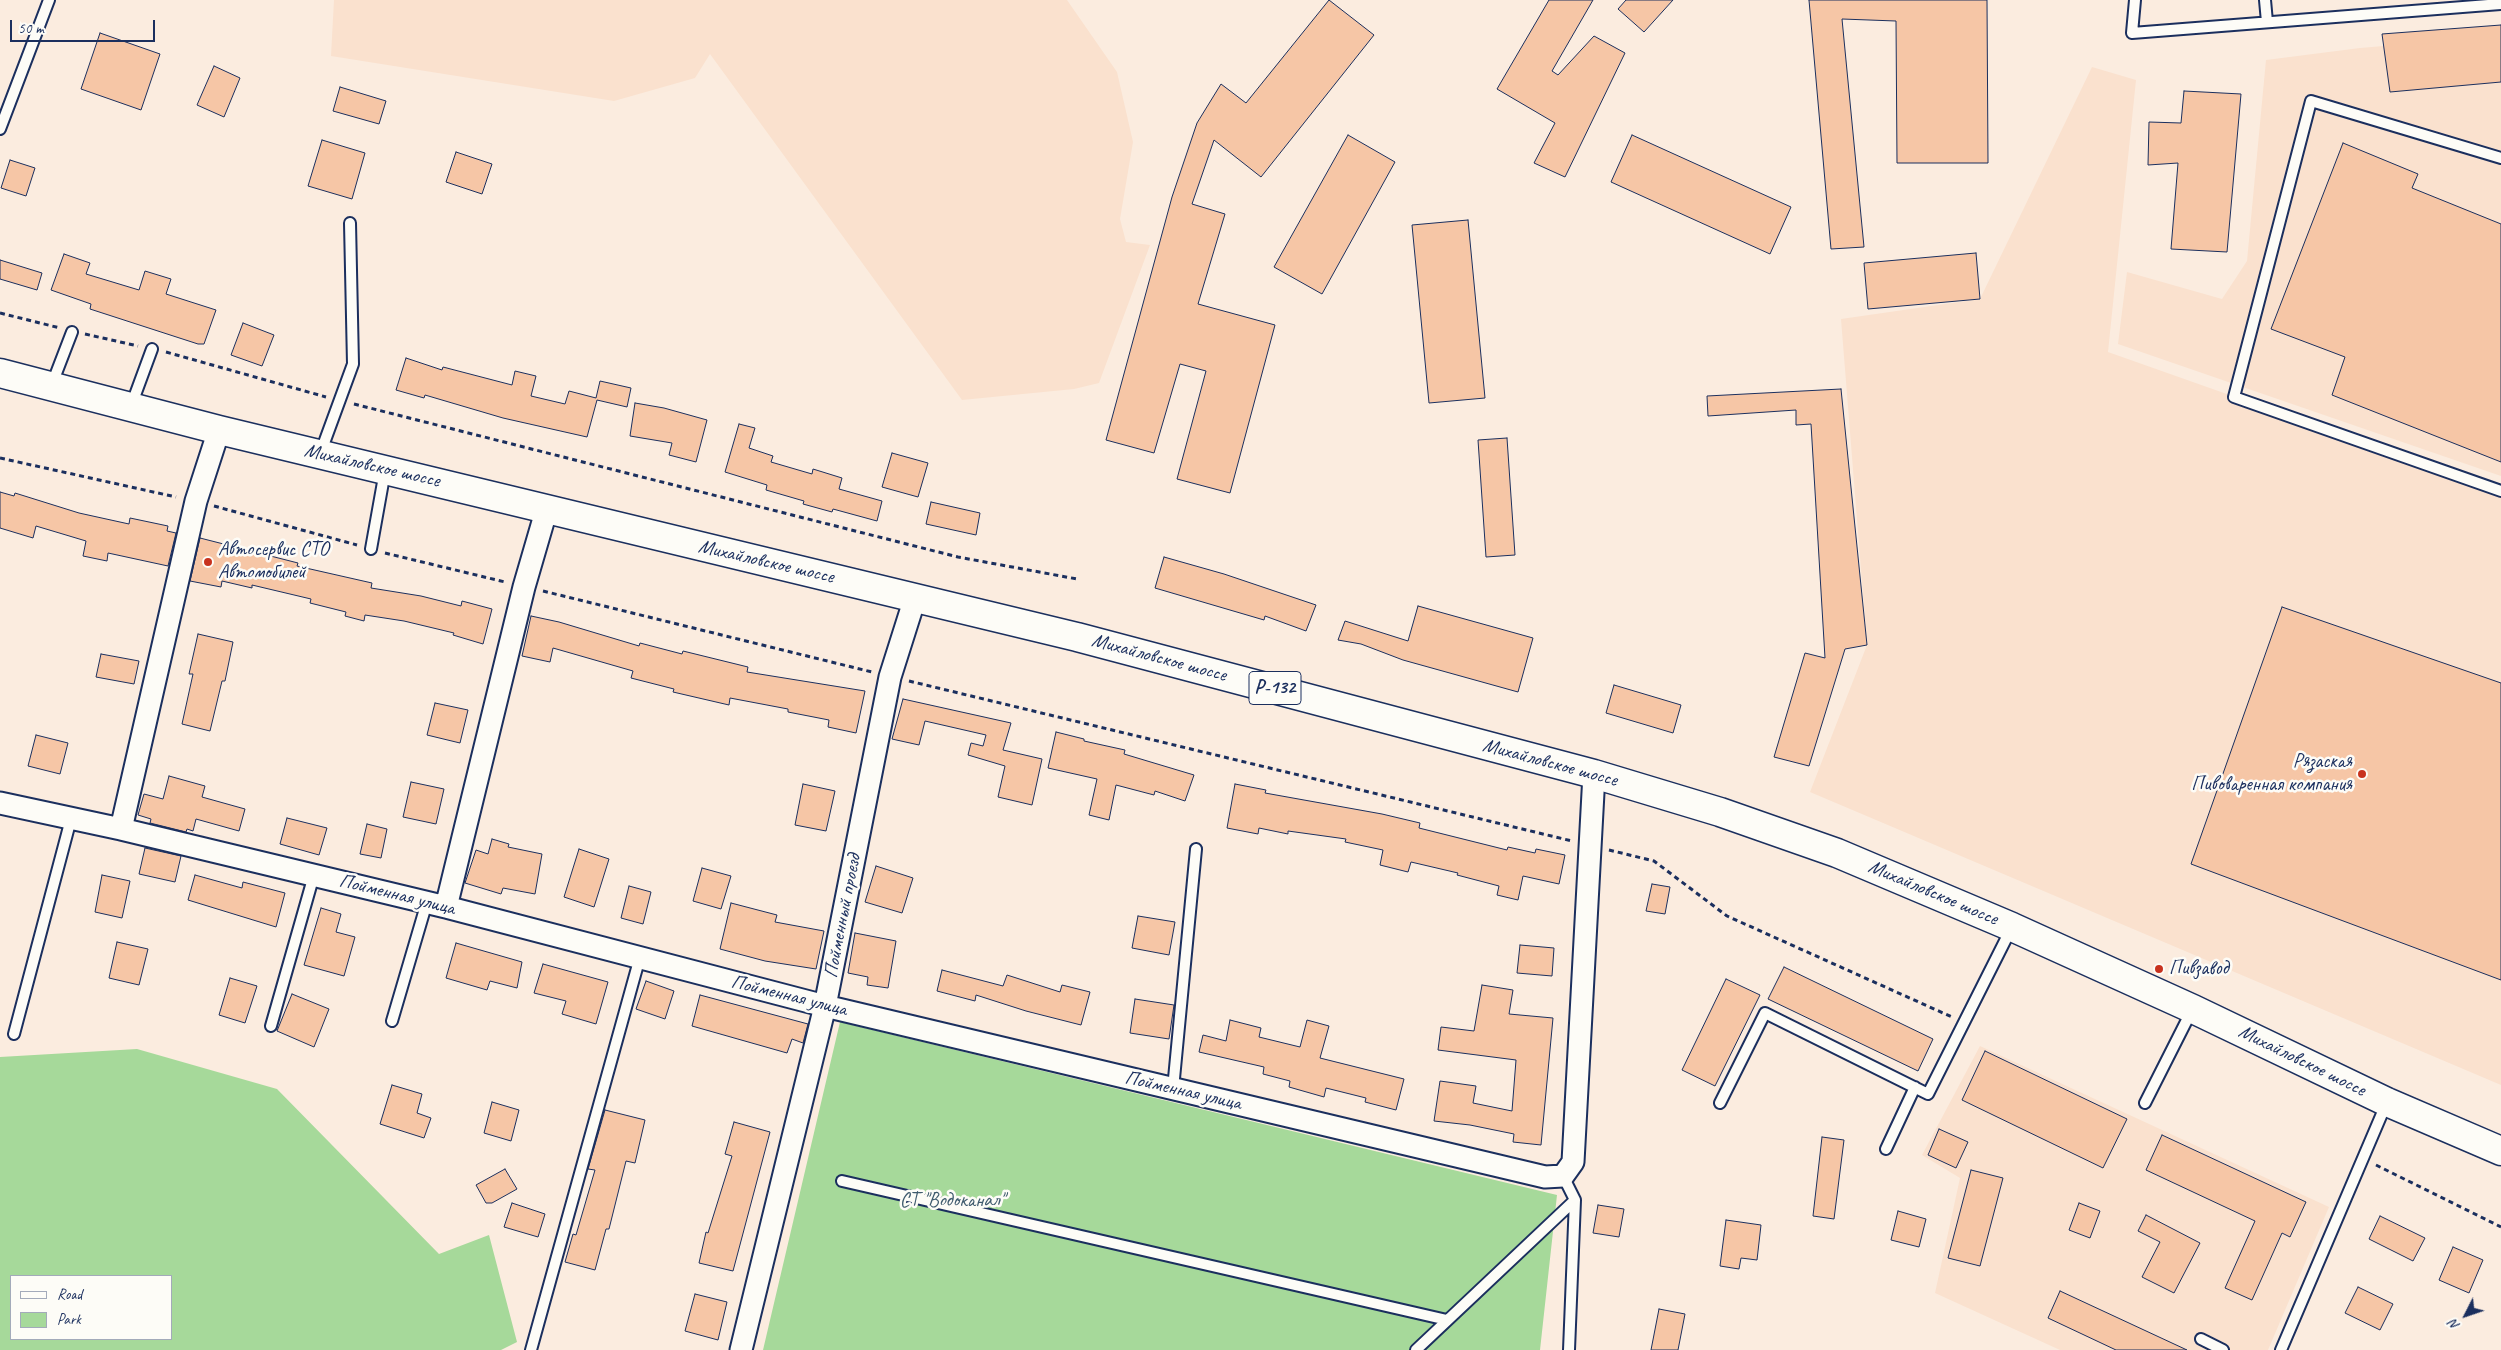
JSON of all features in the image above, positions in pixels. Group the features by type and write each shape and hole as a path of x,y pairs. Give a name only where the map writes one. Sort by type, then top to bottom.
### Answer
{"main road":[{"name":"Михайловское шоссе","path":"0,374 219,430 386,468 1096,642 1594,774 1720,812 1837,853 2012,927 2193,1009 2387,1102 2501,1151"}],"street":[{"path":"122,829 196,501 219,430"},
{"path":"437,905 547,508"},
{"name":"Пойменный проезд","path":"741,1350 825,1006 890,677 915,598"},
{"path":"1568,1169 1591,845 1594,774"},
{"name":"Пойменная улица","path":"0,803 122,829 314,875 640,957 825,1006 1544,1177 1568,1169"}],"lane":[{"path":"0,129 48,0"},
{"path":"2135,0 2132,33 2501,4"},
{"path":"2265,0 2267,22"},
{"path":"2501,158 2311,101 2234,397 2501,491"},
{"path":"320,454 353,364 350,223"},
{"path":"51,387 72,332"},
{"path":"131,407 152,349"},
{"path":"371,549 386,468"},
{"path":"14,1034 71,819"},
{"path":"1173,1089 1196,849"},
{"path":"271,1026 314,875"},
{"path":"392,1021 437,905"},
{"path":"1720,1103 1765,1013 1928,1094 2012,927"},
{"path":"531,1350 640,957"},
{"path":"2145,1103 2193,1009"},
{"path":"1886,1149 1915,1087"},
{"path":"2281,1350 2387,1102"},
{"path":"1568,1169 1575,1200 1569,1350"},
{"path":"842,1181 1447,1320"},
{"path":"1416,1350 1575,1200"},
{"path":"2201,1339 2222,1350"}],"path":[{"path":"0,312 72,332 152,349 341,401 958,557 1077,579"},
{"path":"0,458 196,501 371,549 524,587 1654,861 1727,916 1964,1022"},
{"path":"2362,1158 2501,1227"}],"shaded area":[{"path":"334,0 1067,0 1117,72 1133,142 1120,219 1126,242 1150,245 1099,383 1074,389 962,400 710,54 695,78 614,101 331,56"},
{"path":"2501,36 2501,476 2118,344 2127,272 2222,299 2247,261 2266,60 2360,48"},
{"path":"2092,67 2136,80 2108,352 2501,491 2501,1085 1810,792 1867,645 1841,319 1980,299"},
{"path":"1980,1046 2329,1207 2268,1350 2060,1350 1935,1293 1960,1178 1922,1155"}],"green space":[{"name":"СТ \"Водоканал\"","path":"840,1022 1557,1195 1540,1350 763,1350"},
{"path":"137,1049 277,1089 439,1254 489,1235 517,1342 501,1350 0,1350 0,1057"}],"building":[{"path":"1329,0 1374,35 1261,177 1214,140 1192,204 1225,214 1198,304 1275,325 1230,493 1177,479 1206,371 1180,364 1154,453 1106,440 1172,197 1197,123 1221,84 1246,103"},
{"path":"1549,0 1593,0 1552,71 1558,75 1594,36 1625,53 1565,177 1534,163 1555,123 1497,89"},
{"path":"1626,0 1673,0 1644,32 1618,9"},
{"path":"1809,0 1987,0 1988,163 1897,163 1896,21 1842,19 1864,247 1831,249"},
{"path":"2501,25 2501,82 2390,92 2382,34"},
{"path":"100,33 160,54 141,110 81,89"},
{"path":"214,66 240,78 224,117 197,105"},
{"path":"340,87 386,101 379,124 333,111"},
{"path":"2184,91 2241,94 2227,252 2171,249 2178,163 2148,165 2149,122 2181,123"},
{"path":"1348,135 1395,162 1322,294 1274,267"},
{"path":"1632,135 1791,207 1770,254 1611,182"},
{"path":"322,140 365,153 352,199 308,186"},
{"path":"2343,143 2418,174 2412,188 2501,224 2501,462 2332,395 2345,357 2271,329"},
{"path":"456,152 492,164 482,194 446,182"},
{"path":"10,160 35,168 26,196 1,188"},
{"path":"1468,220 1485,398 1429,403 1412,225"},
{"path":"1976,253 1980,299 1868,309 1864,263"},
{"path":"64,254 90,263 86,274 139,290 145,271 171,279 166,294 216,310 204,344 198,344 90,309 91,304 51,290"},
{"path":"0,260 42,273 37,290 0,279"},
{"path":"243,323 274,335 262,366 231,355"},
{"path":"406,358 442,370 443,367 512,385 515,371 536,376 531,396 565,404 569,391 596,398 600,381 631,388 627,407 597,400 587,437 503,418 425,395 424,398 396,390"},
{"path":"1841,389 1867,645 1845,649 1809,766 1774,757 1805,653 1825,658 1811,424 1796,425 1796,410 1708,416 1707,396"},
{"path":"635,403 664,408 707,420 696,462 669,455 672,443 630,436"},
{"path":"739,424 755,428 749,448 773,456 771,462 812,474 813,469 842,478 839,489 882,501 877,521 833,509 832,512 803,504 804,501 766,490 767,485 725,472"},
{"path":"1507,438 1515,555 1486,557 1478,440"},
{"path":"892,453 928,463 918,497 882,487"},
{"path":"0,492 14,496 15,493 79,513 129,524 130,518 168,526 167,531 176,533 168,566 108,553 107,561 83,556 86,541 36,526 33,538 0,528"},
{"path":"931,502 980,513 976,535 926,524"},
{"path":"200,538 298,563 297,566 372,583 371,588 421,596 461,606 462,601 492,609 483,644 453,635 454,633 404,621 365,615 364,621 345,616 346,612 310,603 311,599 252,585 252,588 222,581 221,587 190,581"},
{"path":"1164,557 1224,574 1316,605 1306,631 1265,616 1264,620 1155,588"},
{"path":"1418,606 1533,638 1518,692 1403,660 1361,644 1338,640 1345,621 1408,641"},
{"name":"Рязаская Пивоваренная компания","path":"2282,607 2501,683 2501,980 2191,864"},
{"path":"531,616 559,622 639,646 640,643 682,654 683,651 748,667 747,672 865,691 856,733 828,727 829,720 788,712 788,709 730,698 729,705 673,692 674,689 631,678 633,671 553,648 550,662 522,656"},
{"path":"198,634 233,642 225,681 222,681 210,731 182,724 193,674 189,674"},
{"path":"101,654 139,661 134,684 96,677"},
{"path":"1614,685 1681,705 1673,733 1606,713"},
{"path":"903,699 1011,723 1003,750 1042,759 1032,805 998,797 1005,766 968,755 971,743 983,746 986,735 925,721 919,745 892,739"},
{"path":"435,703 468,710 460,743 427,735"},
{"path":"1056,732 1084,739 1084,741 1125,750 1124,754 1194,775 1185,801 1155,791 1154,795 1116,785 1109,820 1089,815 1097,779 1048,768"},
{"path":"36,735 68,743 60,774 28,766"},
{"path":"169,776 205,786 202,797 245,809 239,831 196,819 193,831 187,829 186,832 150,823 151,819 138,815 144,794 163,799"},
{"path":"411,782 444,789 436,824 403,817"},
{"path":"803,784 835,791 826,831 795,825"},
{"path":"1235,784 1266,790 1265,793 1382,814 1420,823 1419,828 1507,850 1508,847 1535,853 1536,849 1565,855 1559,884 1523,876 1518,900 1497,895 1499,886 1457,875 1458,873 1411,862 1408,872 1380,865 1383,850 1345,842 1346,839 1288,831 1288,834 1259,828 1258,834 1227,828"},
{"path":"287,818 327,828 319,855 280,844"},
{"path":"367,824 387,829 381,858 360,854"},
{"path":"492,839 509,844 508,847 542,854 535,894 503,888 501,894 465,883 476,850 488,854"},
{"path":"145,848 181,856 175,882 139,874"},
{"path":"579,849 609,859 594,907 564,897"},
{"path":"876,866 913,878 902,913 865,902"},
{"path":"702,868 731,876 721,909 693,901"},
{"path":"102,875 130,881 122,918 95,912"},
{"path":"195,875 242,888 243,882 285,893 276,927 188,900"},
{"path":"1652,884 1670,887 1665,914 1646,911"},
{"path":"629,886 651,892 643,924 621,918"},
{"path":"731,903 777,915 775,922 824,931 816,969 765,961 720,949"},
{"path":"321,908 341,914 336,932 355,937 344,976 304,965"},
{"path":"1138,916 1175,922 1169,955 1132,948"},
{"path":"855,933 896,941 888,988 867,985 868,977 848,973"},
{"path":"117,942 148,949 139,985 109,978"},
{"path":"456,943 522,962 517,988 490,981 487,990 446,978"},
{"path":"1520,945 1554,948 1552,976 1517,973"},
{"path":"543,964 608,982 596,1024 562,1014 566,1001 534,993"},
{"path":"1784,967 1933,1039 1918,1071 1768,999"},
{"path":"942,970 1003,986 1007,975 1060,992 1062,985 1090,992 1081,1025 1026,1011 976,995 975,1001 937,991"},
{"path":"230,978 257,986 245,1023 219,1015"},
{"path":"1726,979 1760,995 1715,1086 1682,1070"},
{"path":"646,981 674,991 665,1019 636,1009"},
{"path":"1482,985 1513,990 1509,1014 1553,1018 1541,1145 1513,1142 1514,1134 1470,1125 1434,1121 1440,1081 1476,1086 1473,1103 1512,1111 1516,1060 1438,1050 1441,1027 1474,1031"},
{"path":"292,994 329,1009 314,1047 277,1031"},
{"path":"700,995 808,1024 803,1043 792,1039 787,1053 692,1026"},
{"path":"1135,999 1174,1005 1169,1039 1130,1033"},
{"path":"1230,1020 1261,1028 1259,1037 1300,1047 1307,1020 1329,1026 1320,1058 1404,1079 1396,1110 1365,1102 1366,1098 1326,1088 1324,1097 1289,1087 1290,1081 1263,1074 1264,1067 1199,1052 1203,1035 1226,1041"},
{"path":"1985,1051 2127,1119 2103,1168 1962,1100"},
{"path":"392,1085 422,1094 417,1113 431,1118 424,1138 380,1124"},
{"path":"492,1102 519,1110 511,1141 484,1133"},
{"path":"605,1110 645,1120 635,1163 626,1161 609,1229 606,1229 595,1270 565,1262 573,1234 576,1235 595,1170 588,1169"},
{"path":"734,1122 770,1132 733,1271 699,1263 706,1232 708,1233 732,1156 725,1154"},
{"path":"1939,1129 1968,1142 1956,1168 1928,1155"},
{"path":"2162,1135 2306,1202 2290,1237 2282,1233 2252,1300 2225,1288 2255,1221 2146,1170"},
{"path":"1822,1137 1844,1140 1834,1219 1813,1216"},
{"path":"505,1169 517,1189 492,1203 486,1203 476,1185"},
{"path":"1971,1170 2003,1178 1980,1266 1948,1258"},
{"path":"512,1203 545,1214 538,1237 504,1227"},
{"path":"2079,1203 2100,1211 2090,1238 2069,1230"},
{"path":"1598,1205 1624,1209 1619,1237 1593,1233"},
{"path":"1898,1211 1926,1219 1919,1247 1891,1240"},
{"path":"2146,1215 2200,1243 2174,1293 2142,1277 2160,1242 2138,1231"},
{"path":"2380,1216 2425,1238 2413,1261 2369,1239"},
{"path":"1726,1220 1761,1225 1757,1260 1741,1258 1739,1269 1720,1266"},
{"path":"2453,1247 2483,1260 2469,1293 2439,1280"},
{"path":"2358,1287 2393,1304 2380,1330 2345,1313"},
{"path":"2060,1291 2187,1350 2116,1350 2048,1318"},
{"path":"695,1294 727,1302 718,1340 685,1331"},
{"path":"1659,1309 1685,1314 1678,1350 1651,1350"}],"place":[{"name":"Автосервис СТО Автомобилей","path":"208,562"},
{"name":"Рязаская Пивоваренная компания","path":"2362,774"},
{"name":"Пивзавод","path":"2159,969"}]}
